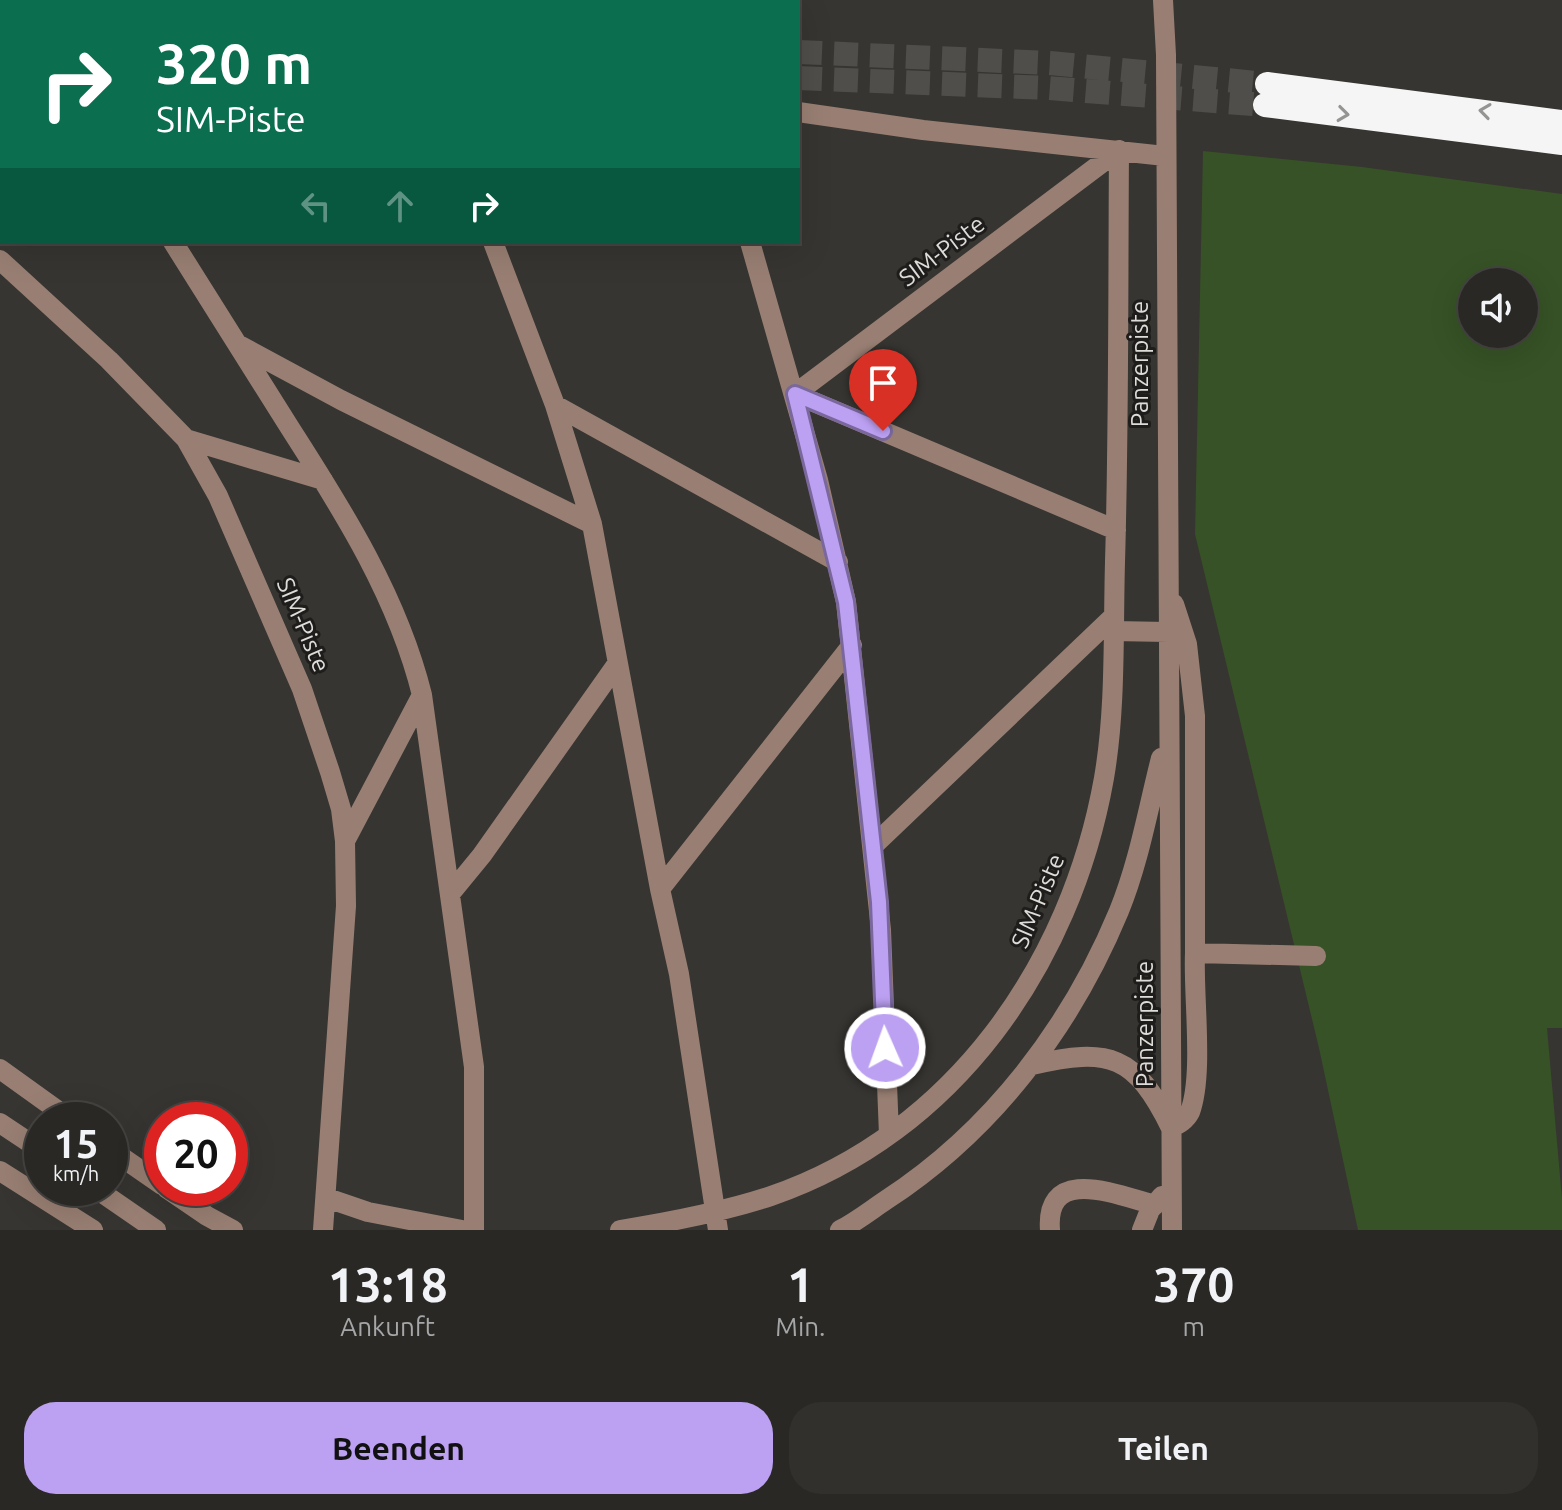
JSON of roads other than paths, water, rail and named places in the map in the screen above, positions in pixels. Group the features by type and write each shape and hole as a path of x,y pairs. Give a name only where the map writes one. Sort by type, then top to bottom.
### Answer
{"highway":[{"path":"1562,122 1266,94 1562,143"}],"street":[{"name":"Panzerpiste","path":"1163,0 1172,1230"},
{"path":"800,112 937,132 1165,156"},
{"name":"SIM-Piste","path":"795,394 1119,150"},
{"name":"SIM-Piste","path":"620,1230 716,1220 832,1170 889,1135 934,1101 988,1041 1017,1002 1065,913 1083,866 1104,777 1109,734 1116,530 1119,150"},
{"path":"174,244 352,527 395,614 414,662 422,695 474,1067 474,1230"},
{"path":"494,244 555,405 592,524 660,889 679,974 716,1220"},
{"path":"751,244 795,394 838,562 852,645 881,930 889,1135"},
{"name":"SIM-Piste","path":"0,260 109,360 186,439 218,496 302,689 341,809 345,841 342,986 323,1230"},
{"path":"237,344 341,400 592,524"},
{"path":"795,394 1116,530"},
{"path":"555,405 838,562"},
{"name":"SIM-Piste","path":"186,439 323,480"},
{"path":"1168,584 1187,644 1195,716 1196,1075 1189,1113 1171,1128"},
{"path":"874,845 1113,624 1168,632"},
{"path":"660,889 852,645"},
{"path":"450,894 482,855 617,664"},
{"name":"SIM-Piste","path":"345,841 422,695"},
{"name":"Panzerpiste","path":"840,1230 907,1187 998,1105 1032,1065 1072,1005 1097,960 1120,908 1140,847 1169,727"},
{"path":"1195,953 1316,956"},
{"name":"Panzerpiste","path":"1032,1065 1085,1055 1118,1063 1147,1084 1171,1128"},
{"path":"0,1069 46,1102"},
{"path":"0,1123 24,1139"},
{"path":"0,1171 93,1230"},
{"path":"1142,1230 1155,1205 1172,1185"},
{"path":"1050,1230 1052,1203 1062,1192 1096,1190 1155,1205"},
{"path":"327,1198 368,1212 462,1230"},
{"path":"121,1206 156,1230"},
{"path":"192,1206 233,1230"}],"tunnel":[{"path":"800,52 1050,63 1267,84"},
{"path":"800,78 1048,88 1265,105"}]}
